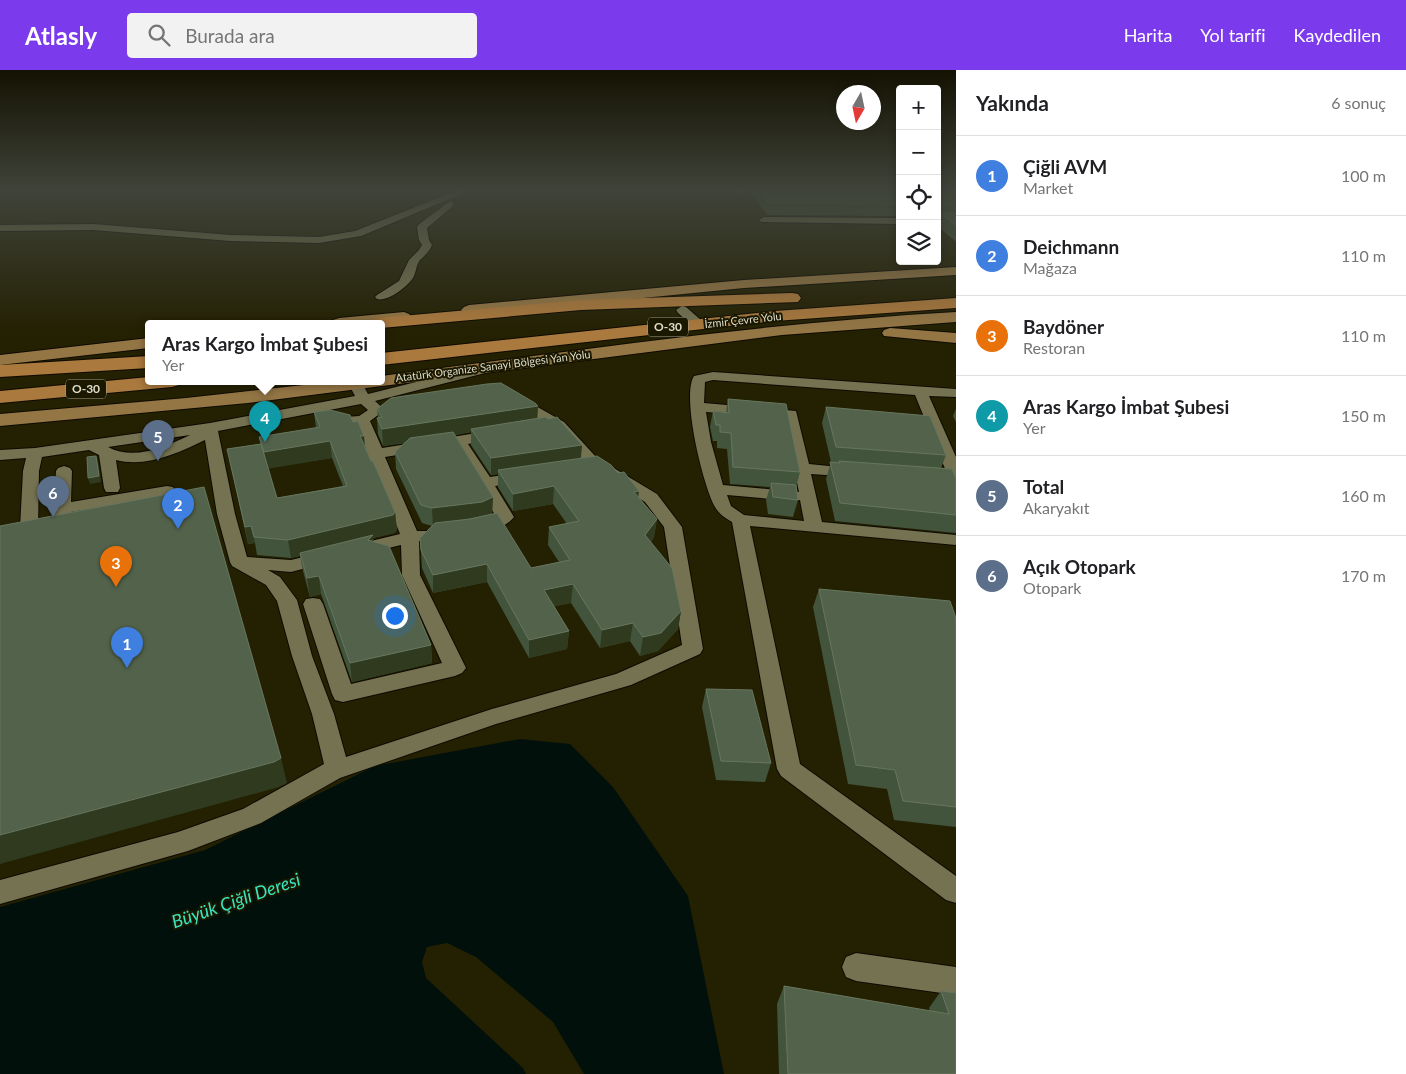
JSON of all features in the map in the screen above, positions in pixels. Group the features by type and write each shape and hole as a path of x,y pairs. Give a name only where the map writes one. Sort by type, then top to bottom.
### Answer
{"highway":[{"name":"İzmir Çevre Yolu","path":"385,343 682,310 956,289"},
{"path":"385,322 581,305 834,297"},
{"name":"İzmir Çevre Yolu","path":"385,359 698,324 851,309 956,302"},
{"path":"923,319 956,317"},
{"path":"0,371 145,354"},
{"name":"O-30","path":"0,380 145,355"},
{"name":"O-30","path":"0,398 145,384"}],"main road":[{"path":"370,320 744,284 956,272"},
{"name":"Atatürk Organize Sanayi Bölgesi Yan Yolu","path":"0,420 362,399 492,367 774,332 923,319"},
{"path":"774,332 886,332 956,338"},
{"path":"0,360 145,354"}],"street":[{"path":"216,237 318,240 339,237"},
{"path":"381,297 398,288 408,277 414,260 424,252 427,245 424,237"},
{"path":"956,393 708,376 698,381 698,407 706,457 723,507 730,514 740,520 956,540"},
{"path":"332,771 492,717 623,680 693,649 673,528 651,498 590,461 560,426 501,391"},
{"path":"920,391 956,478 937,478"},
{"path":"320,408 339,420 362,399"},
{"path":"313,604 344,694 456,668 411,575 410,536 376,454 362,399"},
{"path":"0,456 210,430 362,399 416,404"},
{"path":"698,407 791,414 814,527"},
{"path":"532,430 560,426"},
{"path":"92,445 107,455 133,458 165,453 210,430"},
{"path":"0,892 179,843 252,816 337,768 323,714 302,656 287,600 273,581 239,562 213,495 217,458 210,430"},
{"path":"376,454 513,433"},
{"path":"29,528 31,471 35,453"},
{"path":"106,501 107,455"},
{"path":"580,469 599,466"},
{"path":"802,468 869,473"},
{"path":"62,515 64,471"},
{"path":"458,530 487,526 505,517 485,484 542,475"},
{"path":"716,489 808,497"},
{"path":"10,532 29,528 106,501 172,496"},
{"path":"740,520 789,769 956,891"},
{"path":"239,562 291,566 410,536 439,532"},
{"path":"856,967 956,981"}],"lane":[{"path":"682,310 698,324"},
{"path":"458,441 485,484"}],"water":[{"name":"Büyük Çiğli Deresi","path":"520,739 570,744 613,787 688,896 724,1074 584,1074 553,1022 476,957 447,943 427,947 422,962 426,978 523,1068 526,1074 0,1074 0,907 205,850 375,766"}],"building":[{"path":"501,383 538,406 382,429 377,418 382,417 377,409 391,398"},
{"path":"728,399 786,404 800,472 733,467 731,433 720,432 720,425 716,425 713,411 729,413"},
{"path":"826,407 930,416 946,455 836,447"},
{"path":"330,410 350,415 353,422 358,421 364,436 360,436 395,512 393,515 288,540 254,537 251,526 245,527 227,449 261,444 277,498 347,486 330,441 264,452 259,437 320,427 314,412"},
{"path":"546,417 548,419 557,417 582,445 491,458 471,429"},
{"path":"453,432 493,497 482,502 432,508 421,505 395,452 410,438"},
{"path":"96,456 99,476 88,478 87,457"},
{"path":"597,456 611,465 618,473 624,472 639,491 634,492 657,519 645,535 672,568 681,611 661,633 643,637 633,623 602,630 573,584 544,590 569,631 529,640 487,564 433,575 421,550 420,538 435,523 470,519 497,513 531,568 570,560 549,527 579,521 554,486 513,494 498,470"},
{"path":"839,461 952,469 956,478 956,515 840,503 830,462 840,463"},
{"path":"771,483 796,485 798,500 773,497"},
{"path":"204,487 281,758 274,762 0,835 0,526"},
{"path":"373,535 368,540 389,546 431,645 350,663 319,576 307,578 300,553"},
{"path":"819,589 950,601 956,618 956,807 903,801 895,770 856,765"},
{"path":"706,689 752,690 771,763 721,761"},
{"path":"784,986 949,1014 941,991 956,993 956,1074 788,1074"}],"place":[{"name":"Aras Kargo İmbat Şubesi","path":"265,442"},
{"name":"Total","path":"158,461"},
{"name":"Açık Otopark","path":"53,517"},
{"name":"Deichmann","path":"178,529"},
{"name":"Baydöner","path":"116,587"},
{"name":"Çiğli AVM","path":"127,668"}]}
